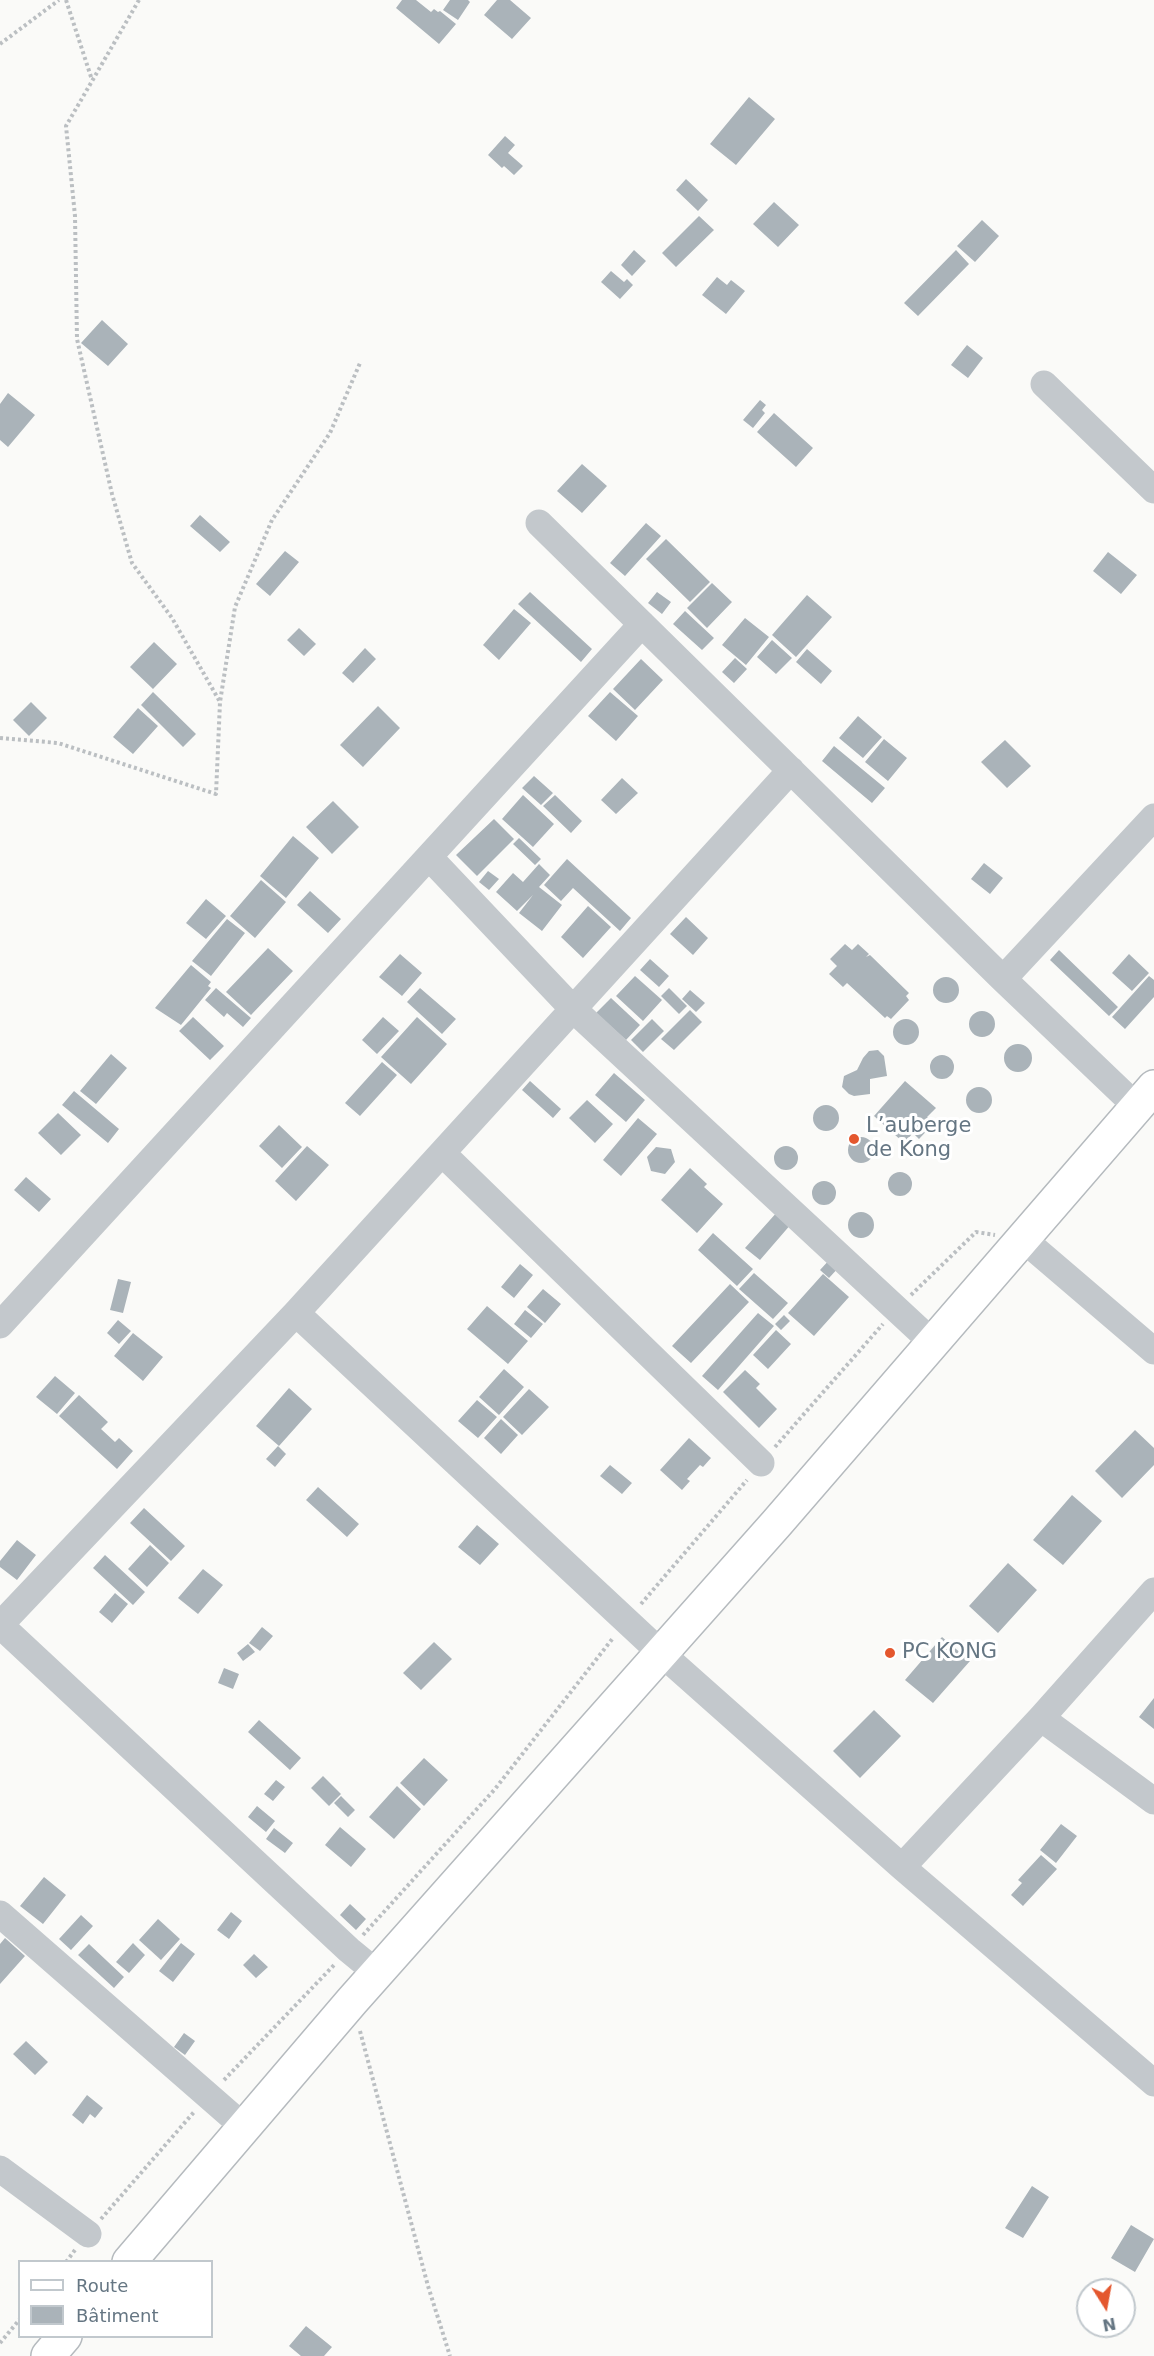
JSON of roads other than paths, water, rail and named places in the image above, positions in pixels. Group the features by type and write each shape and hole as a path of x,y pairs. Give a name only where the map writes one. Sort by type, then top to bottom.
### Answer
{"main road":[{"path":"131,2260 352,2001 933,1343 1145,1097"},
{"path":"48,2356 64,2338"}],"street":[{"path":"1044,384 1154,490"},
{"path":"539,523 1003,979 1145,1097"},
{"path":"0,1325 642,624"},
{"path":"377,1973 349,1950 0,1625 296,1313 791,770"},
{"path":"1003,979 1154,817"},
{"path":"429,856 573,1009 933,1343"},
{"path":"442,1153 761,1463"},
{"path":"1023,1239 1154,1351"},
{"path":"296,1313 661,1653 902,1867 1154,2083"},
{"path":"902,1867 1041,1718 1154,1591"},
{"path":"1041,1718 1154,1801"},
{"path":"0,1914 244,2127"},
{"path":"0,2169 88,2234"}],"place":[{"name":"L’auberge de Kong","path":"854,1139"},
{"name":"PC KONG","path":"890,1653"}]}
